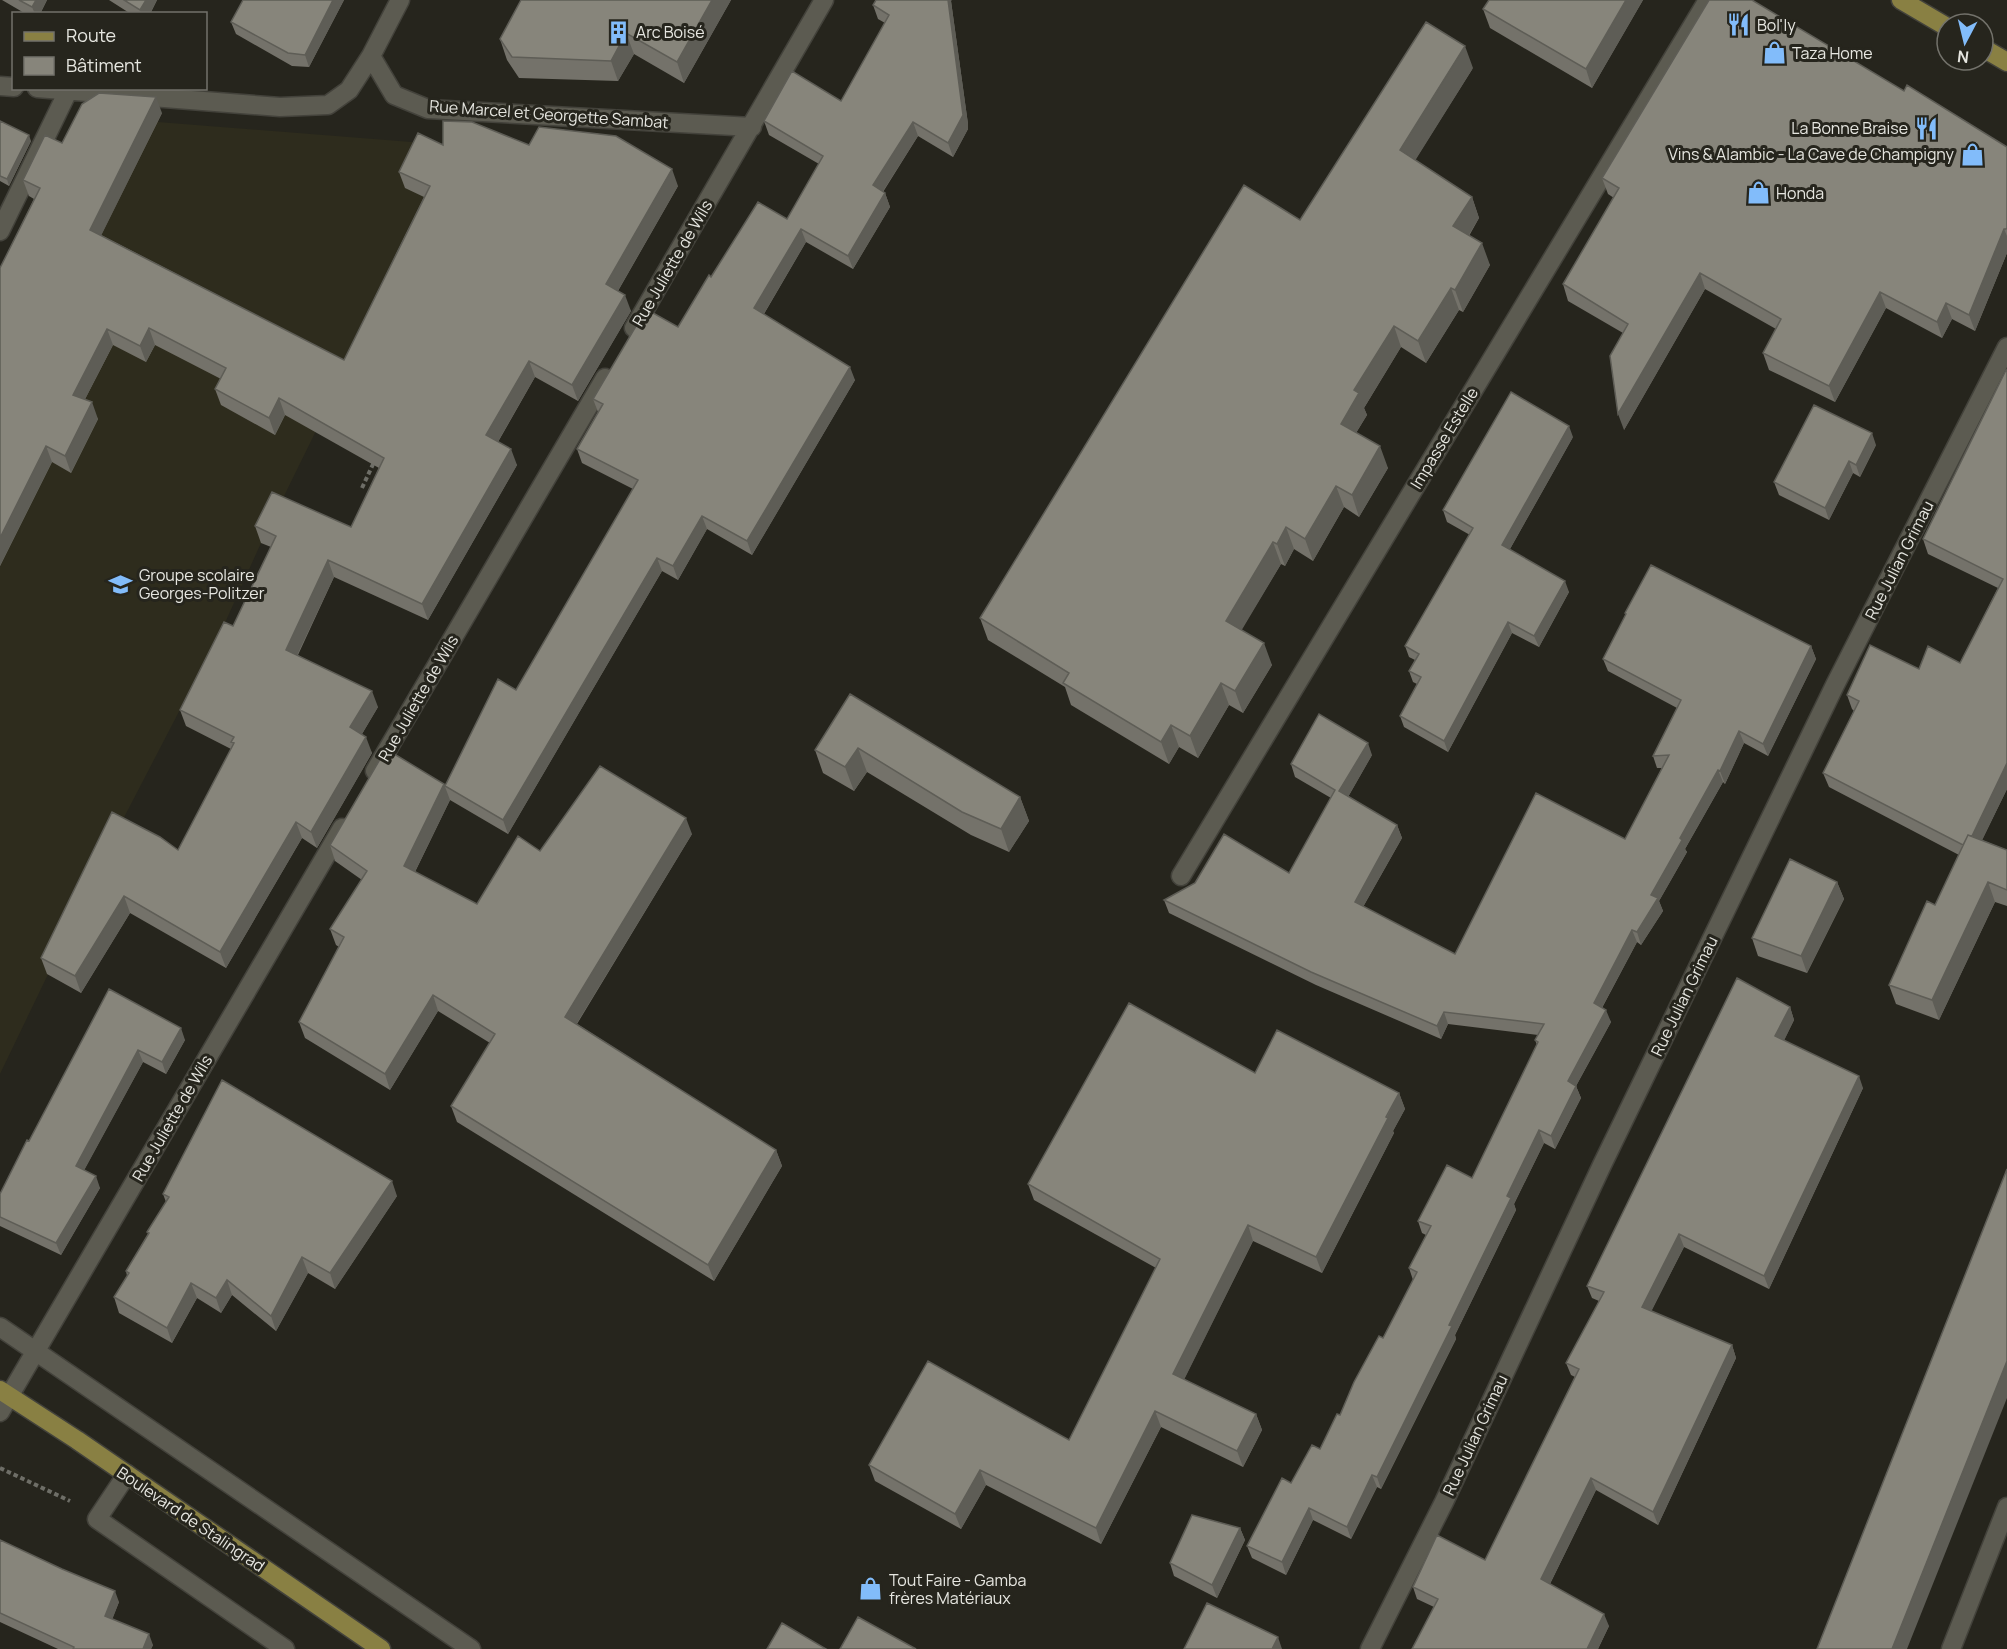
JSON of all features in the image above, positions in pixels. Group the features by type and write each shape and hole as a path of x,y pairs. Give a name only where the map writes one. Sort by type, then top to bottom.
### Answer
{"main road":[{"path":"1901,0 1935,20"},
{"name":"Boulevard de Stalingrad","path":"5,1393 381,1649"}],"street":[{"path":"58,90 268,106 328,105 349,90 371,56 400,0"},
{"name":"Rue Juliette de Wils","path":"626,343 824,0"},
{"name":"Impasse Estelle","path":"1181,876 1708,0"},
{"name":"Rue Marcel et Georgette Sambat","path":"371,56 394,95 429,109 752,127"},
{"path":"0,231 68,91"},
{"name":"Rue Julian Grimau","path":"1370,1649 1444,1502 1602,1165 1830,695 2007,347"},
{"name":"Rue Juliette de Wils","path":"367,785 614,363"},
{"name":"Rue Juliette de Wils","path":"0,1412 5,1393 35,1352 349,816"},
{"path":"0,1328 471,1649"},
{"path":"127,1474 97,1519 285,1649"},
{"path":"1951,1649 2007,1507"}],"path":[{"path":"362,488 377,457"},
{"path":"0,1468 74,1503 97,1519"}],"shaded area":[{"name":"Groupe scolaire Georges-Politzer","path":"105,109 162,113 158,122 449,145 391,278 261,543 224,625 118,829 0,1074 0,297"}],"building":[{"path":"19,0 36,0 32,7"},
{"path":"124,0 146,0 140,10"},
{"path":"243,0 333,0 305,55 288,53 231,22"},
{"name":"Arc Boisé","path":"521,0 712,0 677,62 626,33 611,61 512,57 500,39"},
{"path":"876,0 948,0 963,115 948,143 913,122 873,185 885,193 848,256 801,229 754,308 850,367 747,541 702,516 673,566 657,558 503,820 445,786 498,679 516,690 638,480 577,449 603,404 593,399 646,309 678,327 709,275 711,277 758,202 787,219 823,156 764,121 792,71 841,101 889,15 873,5"},
{"path":"1489,0 1626,0 1586,69 1483,9"},
{"path":"1709,0 1752,0 1904,91 1907,85 2007,147 2007,228 2004,229 1969,315 1946,303 1937,322 1880,292 1829,386 1763,353 1781,319 1700,273 1618,414 1610,356 1628,324 1563,284 1619,188 1602,178"},
{"path":"1426,22 1465,46 1400,150 1472,197 1453,226 1482,243 1455,290 1451,288 1418,341 1394,326 1354,390 1359,393 1341,424 1380,446 1352,495 1336,486 1305,539 1286,527 1277,544 1273,542 1226,621 1264,643 1235,691 1221,683 1190,736 1171,725 1161,742 1063,683 1069,673 980,618 1244,185 1300,220"},
{"path":"99,93 156,97 90,230 344,360 430,186 399,172 418,133 443,145 443,121 472,122 529,145 539,127 616,136 672,169 606,284 625,295 572,385 529,361 486,435 511,449 422,604 328,560 286,650 372,691 350,727 366,737 311,832 296,822 220,952 124,896 75,976 41,958 112,812 160,837 178,850 234,743 231,742 234,737 180,710 224,622 233,626 276,536 255,526 272,492 351,527 384,458 279,398 269,418 215,389 226,368 149,328 140,346 107,329 73,395 92,402 65,456 46,446 0,538 0,268 40,188 23,180 45,135 62,143 82,104"},
{"path":"0,121 29,135 7,179 0,176"},
{"path":"2006,370 2007,763 1972,836 1968,835 1963,845 1823,773 1859,701 1847,695 1870,645 1919,669 1928,646 1960,663 2003,579 1923,539"},
{"path":"1511,392 1569,426 1502,545 1565,581 1534,636 1508,622 1444,741 1400,716 1421,677 1409,671 1419,654 1405,646 1473,528 1443,510"},
{"path":"1814,405 1872,433 1856,465 1849,461 1825,508 1774,482"},
{"path":"1651,565 1811,646 1763,744 1739,731 1720,771 1718,770 1680,838 1682,840 1651,895 1658,898 1637,932 1632,930 1594,1003 1606,1010 1568,1081 1576,1086 1551,1136 1539,1130 1507,1196 1511,1198 1449,1325 1452,1326 1377,1477 1372,1475 1347,1527 1309,1508 1282,1562 1247,1546 1282,1478 1291,1483 1312,1445 1320,1449 1337,1414 1340,1415 1354,1382 1379,1336 1383,1338 1417,1272 1409,1268 1431,1226 1418,1221 1447,1165 1472,1178 1538,1042 1535,1040 1544,1024 1444,1012 1437,1026 1311,972 1164,900 1195,883 1224,834 1289,873 1335,790 1291,764 1319,714 1368,743 1339,791 1397,825 1355,902 1455,954 1536,793 1625,839 1669,755 1653,756 1681,700 1603,659"},
{"path":"850,694 1020,797 1001,829 962,812 858,748 845,767 815,750"},
{"path":"386,749 444,784 404,866 477,904 518,836 540,851 600,766 686,818 565,1017 776,1150 708,1265 451,1106 495,1034 433,995 385,1074 299,1022 344,937 330,929 367,871 330,845"},
{"path":"1968,835 2007,850 2007,890 1988,882 1932,1000 1889,985 1927,901 1935,905"},
{"path":"1790,859 1837,882 1801,956 1752,938"},
{"path":"1737,978 1790,1007 1775,1036 1859,1076 1764,1276 1679,1234 1642,1307 1732,1345 1653,1512 1591,1478 1541,1579 1604,1614 1587,1649 1412,1649 1438,1599 1413,1587 1437,1535 1485,1560 1579,1369 1566,1363 1604,1292 1587,1286"},
{"path":"109,989 181,1028 162,1062 138,1050 76,1166 96,1176 56,1243 0,1217 0,1194"},
{"path":"1129,1003 1255,1073 1277,1030 1399,1093 1316,1257 1248,1225 1173,1374 1256,1414 1237,1451 1155,1411 1096,1528 980,1470 955,1514 869,1465 928,1361 1069,1440 1160,1259 1028,1184"},
{"path":"222,1080 392,1181 330,1273 302,1257 271,1316 227,1280 216,1298 191,1283 167,1328 114,1297 129,1273 126,1271 149,1233 147,1232 169,1197 163,1194"},
{"path":"2007,1169 2007,1361 1892,1649 1817,1649"},
{"path":"1192,1515 1240,1528 1212,1585 1170,1563"},
{"path":"0,1540 115,1591 105,1616 149,1634 143,1649 73,1649 74,1647 0,1613"},
{"path":"1207,1603 1278,1637 1272,1649 1184,1649"},
{"path":"858,1617 916,1649 840,1649"},
{"path":"782,1623 826,1649 767,1649"}],"place":[{"name":"Bol'ly","path":"1739,25"},
{"name":"Arc Boisé","path":"618,32"},
{"name":"Taza Home","path":"1774,53"},
{"name":"La Bonne Braise","path":"1926,128"},
{"name":"Vins & Alambic - La Cave de Champigny","path":"1972,154"},
{"name":"Honda","path":"1758,193"},
{"name":"Groupe scolaire Georges-Politzer","path":"121,584"},
{"name":"Tout Faire - Gamba frères Matériaux","path":"871,1589"}]}
